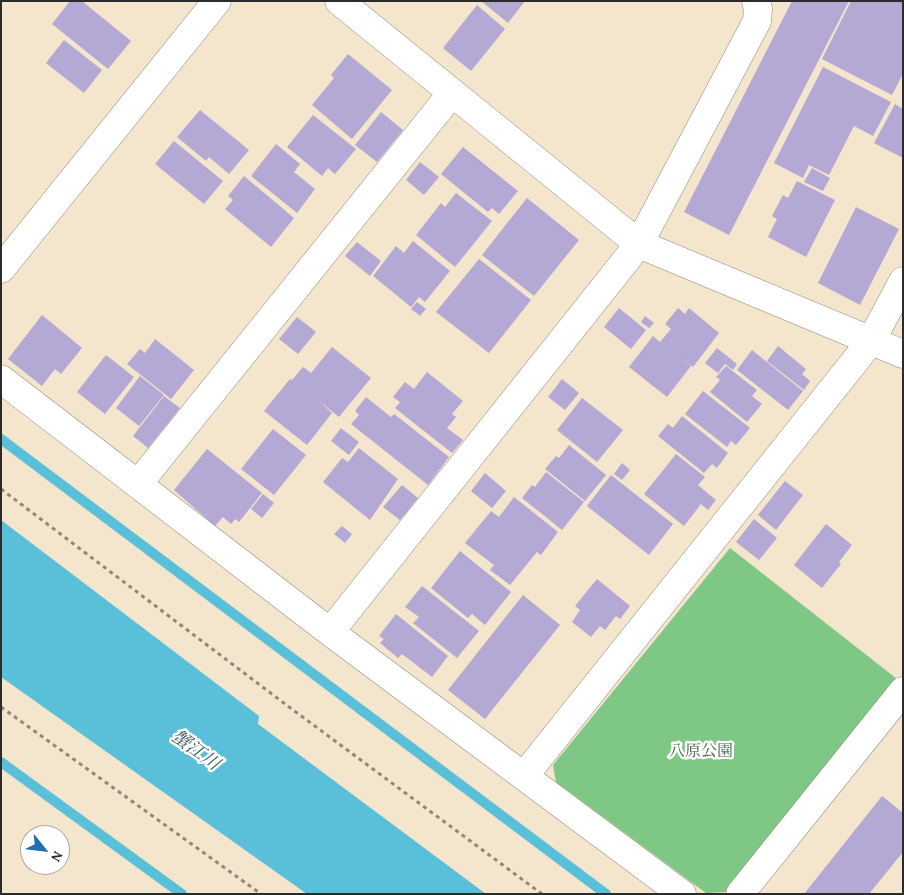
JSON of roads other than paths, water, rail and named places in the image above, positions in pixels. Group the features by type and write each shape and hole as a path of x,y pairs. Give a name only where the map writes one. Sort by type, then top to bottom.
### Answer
{"street":[{"path":"1,269 217,1"},
{"path":"339,1 639,244 903,354"},
{"path":"330,632 639,244 757,20 758,9 756,1"},
{"path":"138,484 452,93"},
{"path":"524,776 871,341 903,281"},
{"path":"1,378 330,632 682,894"},
{"path":"740,894 903,691"}],"water":[{"name":"蟹江川","path":"1,520 259,716 258,724 486,894 307,894 1,677"}],"waterway":[{"path":"1,439 606,894"},
{"path":"1,762 182,894"}],"park label":[{"name":"八原公園","path":"701,752"}]}
